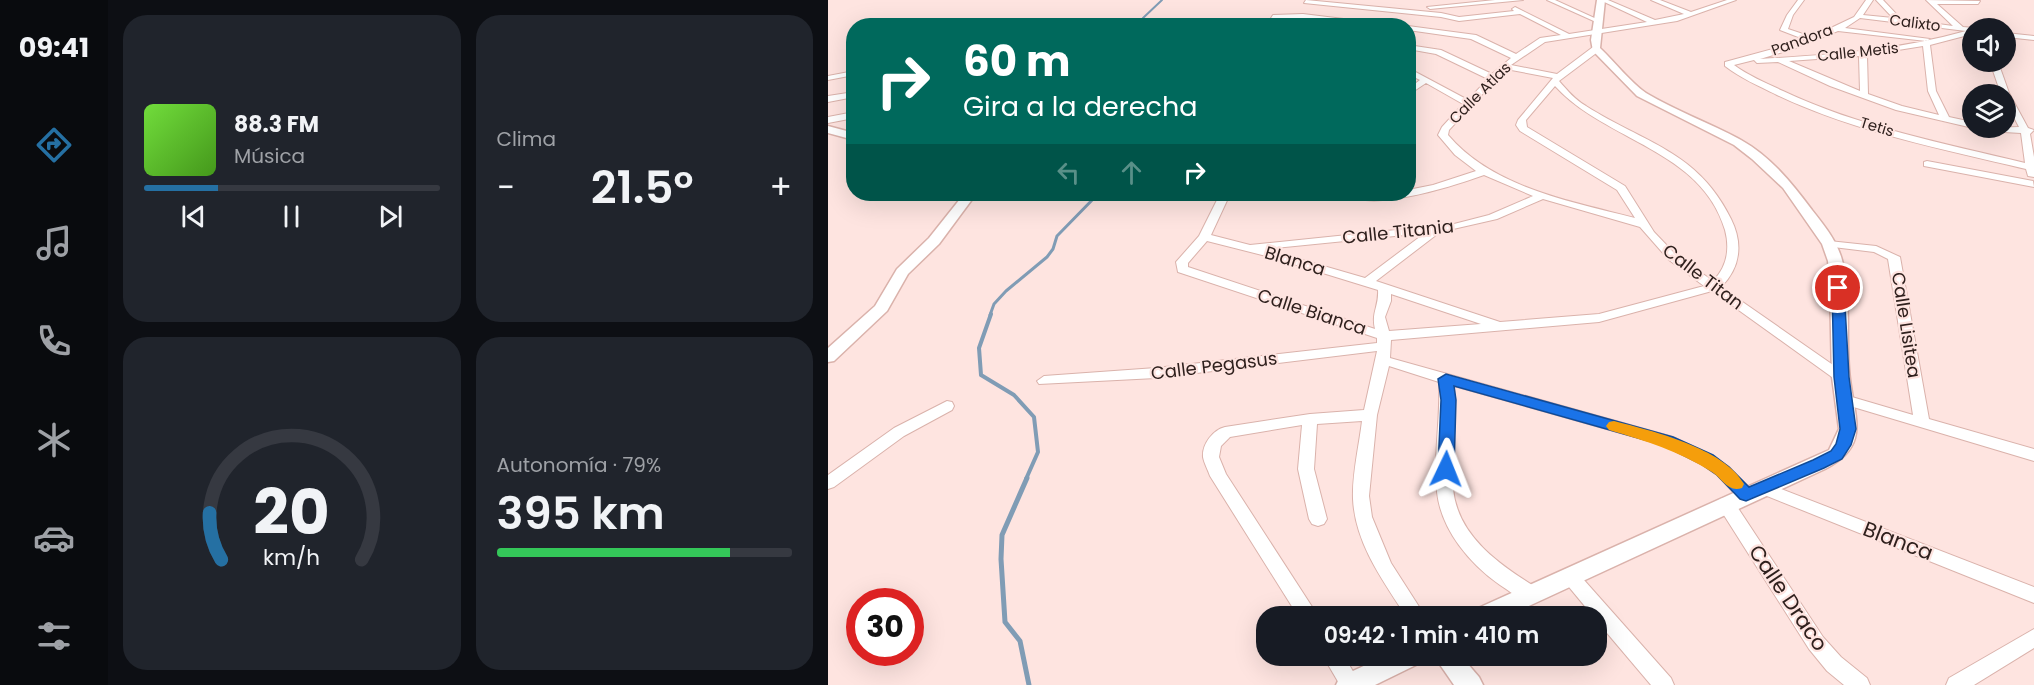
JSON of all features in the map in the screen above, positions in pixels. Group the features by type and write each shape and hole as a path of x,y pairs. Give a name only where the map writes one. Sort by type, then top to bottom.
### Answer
{"street":[{"path":"1329,4 1365,0"},
{"path":"1398,11 1497,0 1520,0"},
{"path":"1497,0 1566,35"},
{"path":"1550,0 1598,25"},
{"path":"1505,606 1836,455 1843,445 1848,429 1841,377 1838,288 1829,244 1787,185 1756,156 1641,94 1596,49 1595,40 1602,0 1654,22"},
{"path":"1654,0 1692,15"},
{"name":"Calle Atlas","path":"1643,224 1507,182 1485,171 1459,153 1443,135 1445,129 1504,66 1543,40 1598,25 1654,22 1692,15 1702,8 1733,0"},
{"path":"1801,0 1790,15 1784,30 1811,39"},
{"name":"Pandora","path":"1730,66 1728,64 1743,62 1837,28 1858,16 1870,0"},
{"path":"1879,0 1899,21"},
{"path":"1930,1 1978,2"},
{"path":"1930,1 1960,28"},
{"path":"1303,16 1306,3 1446,15 1456,19 1522,12"},
{"path":"1273,18 1274,16 1319,18"},
{"name":"Calixto","path":"1858,16 1960,28"},
{"path":"1837,28 1940,41"},
{"path":"1416,29 1467,35 1516,57"},
{"path":"1416,32 1422,37 1416,42"},
{"name":"Calle Metis","path":"1743,62 1863,53 1926,45 1962,34"},
{"path":"2016,36 2034,38"},
{"path":"1926,45 1932,91 1946,119"},
{"path":"1416,48 1438,52 1493,78"},
{"path":"1556,79 1596,49"},
{"path":"1863,53 1864,96"},
{"path":"1762,55 1864,96 1962,123"},
{"path":"1500,326 1599,318 1714,287 1732,265 1734,255 1732,237 1715,197 1682,162 1656,145 1585,110 1571,100 1556,79 1504,66"},
{"name":"Tetis","path":"1730,66 1771,89 1814,107 1882,129 2031,167"},
{"path":"828,78 846,75"},
{"path":"1416,75 1467,103"},
{"name":"Calle Titan","path":"1556,79 1522,120 1523,129 1621,188 1643,224 1660,246 1673,258 1841,377"},
{"path":"1416,87 1425,80"},
{"path":"828,99 846,96"},
{"path":"1927,164 2033,185 2030,131 2016,111"},
{"path":"828,120 846,117"},
{"path":"828,129 846,135"},
{"path":"1416,193 1485,171"},
{"name":"Calle Titania","path":"1247,247 1437,230 1493,217 1544,195"},
{"path":"828,357 881,308 902,272 934,241 965,201"},
{"path":"1204,237 1222,201"},
{"path":"1366,283 1437,230"},
{"name":"Blanca","path":"1204,237 1247,247 1384,288 1500,326"},
{"name":"Calle Bianca","path":"1204,237 1182,262 1182,269 1186,272 1383,347 1446,383 1668,441 1707,460 1755,491"},
{"name":"Calle Lisitea","path":"1829,244 1876,249 1894,257 1922,423"},
{"path":"1384,288 1385,301 1379,317 1383,347 1362,474 1363,517 1383,567 1409,606"},
{"name":"Calle Pegasus","path":"1044,381 1133,375 1383,347 1500,326"},
{"path":"1446,383 1449,400 1445,492 1452,513 1467,541 1487,564 1530,594"},
{"path":"1845,400 2034,454"},
{"path":"828,483 899,432 947,406"},
{"path":"1302,606 1218,476 1211,457 1213,444 1225,432 1310,419 1370,415"},
{"path":"1310,419 1306,469 1318,519"},
{"name":"Blanca","path":"1755,491 2034,595"},
{"name":"Calle Draco","path":"1726,504 1816,643 1834,664 1860,685"},
{"path":"1570,576 1664,685"},
{"path":"1956,685 2034,638"},
{"path":"1339,666 1350,684 1388,666"},
{"path":"1454,666 1470,685"}],"waterway":[{"path":"1143,18 1162,0"},
{"path":"990,315 994,304 1047,257 1053,249 1057,236 1091,201"},
{"path":"991,314 979,348 981,375 1014,395 1034,417 1038,452 1026,479"},
{"path":"1027,478 1002,535 1001,559 1005,622 1020,641 1029,685"}],"slow traffic":[{"path":"1614,426 1668,441 1688,450 1723,471 1736,484"}],"route":[{"path":"1446,469 1449,400 1446,379 1668,441 1707,460 1723,471 1746,495 1818,464 1836,455 1843,445 1848,429 1841,377 1838,288"}]}
